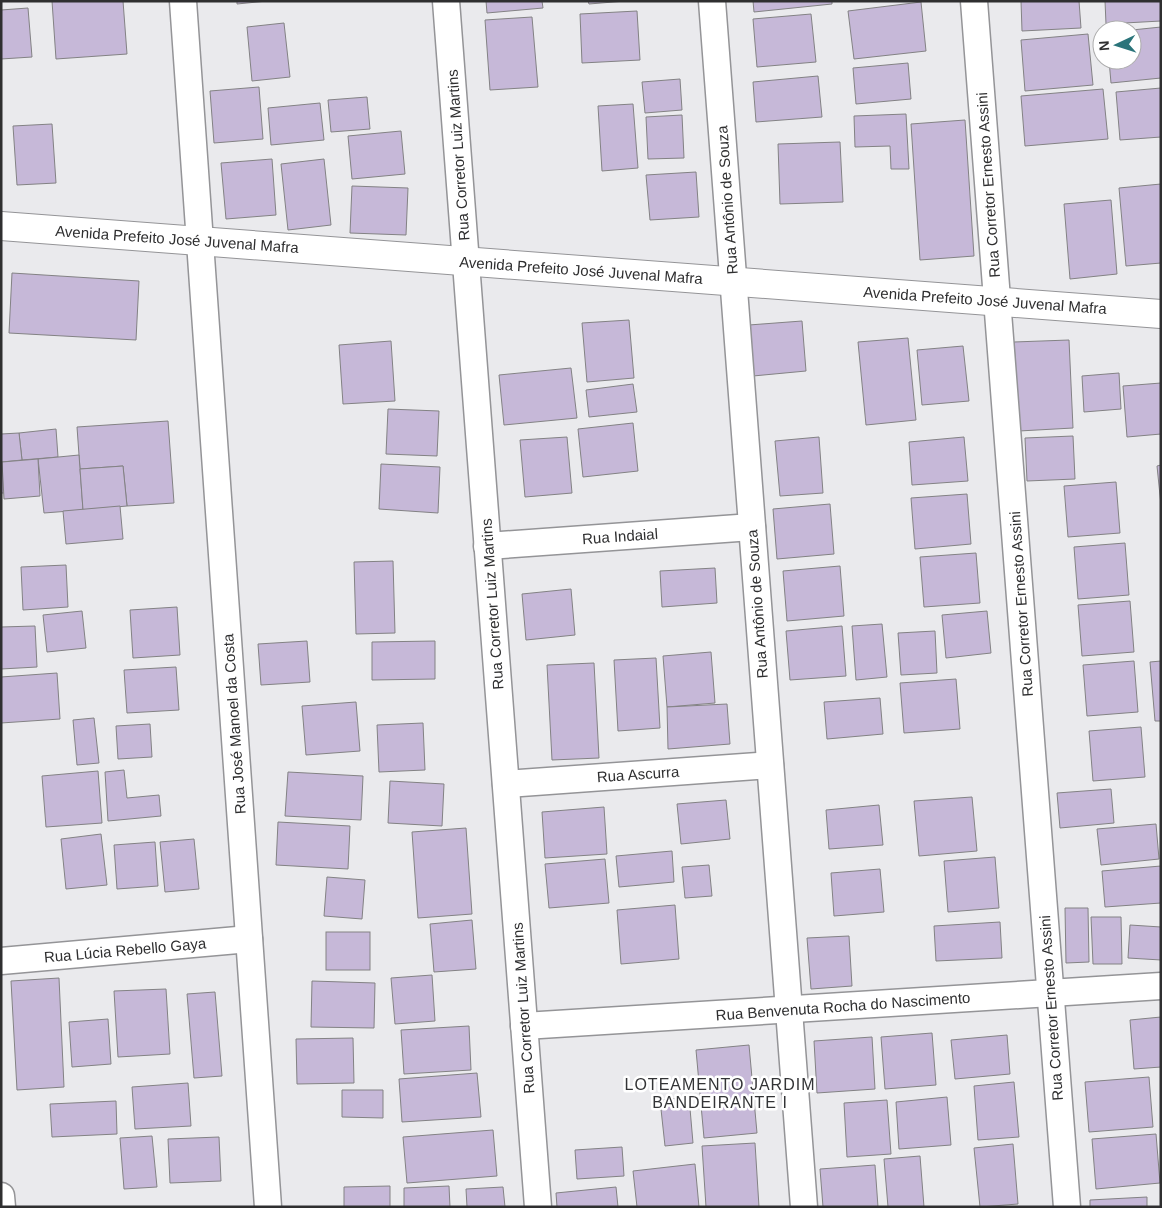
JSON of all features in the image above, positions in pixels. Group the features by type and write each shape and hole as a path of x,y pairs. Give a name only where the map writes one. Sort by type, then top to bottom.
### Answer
{"main road":[{"name":"Avenida Prefeito José Juvenal Mafra","path":"1,226 1161,314"}],"street":[{"name":"Rua José Manoel da Costa","path":"183,1 268,1207"},
{"name":"Rua Corretor Luiz Martins","path":"446,1 538,1207"},
{"name":"Rua Antônio de Souza","path":"712,1 804,1207"},
{"name":"Rua Corretor Ernesto Assini","path":"974,1 1067,1207"},
{"name":"Rua Indaial","path":"487,546 752,527"},
{"name":"Rua Ascurra","path":"506,784 770,765"},
{"name":"Rua Lúcia Rebello Gaya","path":"1,961 249,939"},
{"name":"Rua Benvenuta Rocha do Nascimento","path":"524,1026 1161,986"},
{"path":"1,1196 2,1207"}],"building":[{"path":"52,1 123,1 127,54 56,59"},
{"path":"237,1 267,1 237,4"},
{"path":"486,1 542,1 543,8 487,13"},
{"path":"588,1 625,1 589,4"},
{"path":"753,1 832,1 832,4 754,12"},
{"path":"1021,1 1079,1 1081,28 1022,31"},
{"path":"1105,1 1161,1 1161,21 1106,20"},
{"path":"921,2 926,51 854,59 848,11"},
{"path":"28,8 32,57 1,59 1,10"},
{"path":"637,11 640,60 582,63 580,14"},
{"path":"811,14 816,62 757,67 753,19"},
{"path":"532,17 538,87 490,90 485,20"},
{"path":"284,23 290,77 252,81 247,27"},
{"path":"1161,27 1161,78 1111,83 1110,70 1142,70 1142,29"},
{"path":"1088,34 1093,85 1025,91 1021,40"},
{"path":"908,63 911,99 856,104 853,68"},
{"path":"818,76 822,117 756,122 753,82"},
{"path":"680,79 682,110 645,113 642,82"},
{"path":"259,87 263,139 214,143 210,91"},
{"path":"1161,88 1161,137 1120,140 1116,92"},
{"path":"1103,89 1108,139 1025,146 1021,96"},
{"path":"367,97 370,129 331,132 328,100"},
{"path":"320,103 324,140 271,145 268,108"},
{"path":"633,104 638,168 602,171 598,106"},
{"path":"906,114 909,169 891,169 890,146 855,147 854,116"},
{"path":"682,115 684,158 648,159 646,117"},
{"path":"965,120 974,256 920,260 911,124"},
{"path":"52,124 56,183 17,185 13,126"},
{"path":"401,131 405,174 352,179 348,136"},
{"path":"840,142 843,202 780,204 778,144"},
{"path":"272,159 276,215 226,219 221,163"},
{"path":"324,159 331,225 288,230 281,164"},
{"path":"696,172 699,217 650,220 646,175"},
{"path":"1161,184 1161,263 1126,266 1119,188"},
{"path":"352,186 408,188 406,235 350,233"},
{"path":"1111,200 1117,274 1070,279 1064,204"},
{"path":"12,273 139,281 136,340 9,333"},
{"path":"629,320 634,378 587,382 582,323"},
{"path":"802,321 806,371 753,376 749,325"},
{"path":"908,338 916,420 866,425 858,342"},
{"path":"1069,340 1073,428 1019,431 1014,342"},
{"path":"391,341 395,401 343,404 339,345"},
{"path":"963,346 969,401 922,405 917,350"},
{"path":"571,368 577,418 504,425 499,375"},
{"path":"1119,373 1121,409 1084,412 1082,376"},
{"path":"1161,383 1161,434 1127,437 1123,386"},
{"path":"633,384 637,412 589,417 586,390"},
{"path":"388,409 439,411 437,456 386,454"},
{"path":"168,421 174,503 127,506 123,466 80,469 77,427"},
{"path":"633,423 638,471 583,477 578,429"},
{"path":"56,429 58,457 22,460 19,433"},
{"path":"19,433 22,460 2,462 5,493 1,493 1,434"},
{"path":"1073,436 1075,479 1027,481 1025,438"},
{"path":"567,437 572,493 525,497 520,440"},
{"path":"819,437 823,493 780,496 775,441"},
{"path":"964,437 968,481 912,485 909,442"},
{"path":"79,455 83,510 44,513 38,459"},
{"path":"38,459 40,496 4,499 2,462"},
{"path":"381,464 440,467 438,513 379,509"},
{"path":"1161,465 1161,505 1157,466"},
{"path":"123,466 127,506 83,510 80,469"},
{"path":"1116,482 1120,533 1068,537 1064,486"},
{"path":"967,494 971,544 915,549 911,498"},
{"path":"830,504 834,554 777,559 773,509"},
{"path":"120,506 123,539 66,544 63,511"},
{"path":"1125,543 1129,595 1078,599 1074,547"},
{"path":"976,553 980,603 924,607 920,557"},
{"path":"393,561 395,633 356,634 354,562"},
{"path":"66,565 68,607 23,610 21,567"},
{"path":"840,566 844,616 787,621 783,571"},
{"path":"715,568 717,603 662,607 660,571"},
{"path":"571,589 575,635 526,640 522,594"},
{"path":"1130,601 1134,652 1082,656 1078,605"},
{"path":"177,607 180,655 133,658 130,610"},
{"path":"82,611 86,648 47,652 43,615"},
{"path":"987,611 991,653 946,658 942,615"},
{"path":"882,624 887,677 856,680 852,626"},
{"path":"35,626 37,667 1,669 1,627"},
{"path":"842,626 846,676 790,680 786,631"},
{"path":"935,631 937,673 901,675 898,633"},
{"path":"307,641 310,682 261,685 258,644"},
{"path":"435,641 435,679 372,680 372,642"},
{"path":"711,652 715,703 667,707 663,656"},
{"path":"656,658 660,728 618,731 614,660"},
{"path":"1134,661 1138,712 1087,716 1083,665"},
{"path":"1161,661 1161,721 1155,721 1150,662"},
{"path":"594,663 599,758 552,760 547,665"},
{"path":"176,667 179,710 127,713 124,670"},
{"path":"57,673 60,719 1,723 1,677"},
{"path":"956,679 960,729 904,733 900,683"},
{"path":"880,698 883,734 827,739 824,702"},
{"path":"356,702 360,751 306,755 302,706"},
{"path":"727,704 730,744 668,749 667,707"},
{"path":"94,718 99,763 77,765 73,720"},
{"path":"423,723 425,770 379,772 377,725"},
{"path":"150,724 152,757 118,759 116,726"},
{"path":"1141,727 1145,777 1093,781 1089,731"},
{"path":"124,770 127,798 159,795 161,816 108,821 105,772"},
{"path":"98,771 102,823 46,827 42,776"},
{"path":"288,772 363,776 361,820 285,816"},
{"path":"390,781 444,784 442,826 388,823"},
{"path":"1111,789 1114,823 1060,828 1057,793"},
{"path":"972,797 977,851 919,856 914,801"},
{"path":"726,800 730,839 681,844 677,804"},
{"path":"879,805 883,845 829,849 826,810"},
{"path":"604,807 607,854 545,858 542,812"},
{"path":"278,822 350,826 348,869 276,865"},
{"path":"1156,824 1159,859 1101,865 1097,829"},
{"path":"466,828 472,914 418,918 412,832"},
{"path":"101,834 107,885 66,889 61,839"},
{"path":"194,839 199,889 165,892 160,842"},
{"path":"155,842 158,886 117,889 114,845"},
{"path":"672,851 674,882 619,887 616,856"},
{"path":"995,857 999,908 948,912 944,861"},
{"path":"605,859 609,903 549,908 545,864"},
{"path":"709,865 712,896 685,898 682,867"},
{"path":"1161,866 1161,903 1105,907 1102,871"},
{"path":"880,869 884,912 834,916 831,873"},
{"path":"327,877 365,880 362,919 324,916"},
{"path":"675,905 679,959 621,964 617,910"},
{"path":"1065,908 1088,908 1089,962 1066,963"},
{"path":"1091,917 1121,917 1122,964 1093,964"},
{"path":"472,920 476,969 434,972 430,924"},
{"path":"1000,922 1002,958 936,961 934,926"},
{"path":"1130,925 1161,927 1161,960 1128,958"},
{"path":"326,932 370,932 370,970 326,970"},
{"path":"849,936 852,986 811,989 807,938"},
{"path":"432,975 435,1021 395,1024 391,978"},
{"path":"59,978 64,1087 17,1090 11,981"},
{"path":"312,981 375,983 374,1028 311,1027"},
{"path":"166,989 170,1054 118,1057 114,991"},
{"path":"215,992 222,1076 194,1078 187,994"},
{"path":"1161,1017 1161,1067 1134,1069 1130,1020"},
{"path":"108,1019 111,1064 72,1067 69,1022"},
{"path":"469,1026 471,1070 404,1074 401,1030"},
{"path":"932,1033 936,1085 885,1089 881,1037"},
{"path":"1007,1035 1010,1074 955,1079 951,1040"},
{"path":"872,1037 875,1089 817,1093 814,1041"},
{"path":"353,1038 354,1083 297,1084 296,1039"},
{"path":"749,1045 757,1133 704,1138 696,1050"},
{"path":"477,1073 481,1117 402,1122 399,1079"},
{"path":"1149,1077 1153,1127 1089,1132 1085,1082"},
{"path":"1014,1082 1019,1137 978,1140 974,1086"},
{"path":"188,1083 191,1126 135,1129 132,1087"},
{"path":"342,1090 383,1090 383,1118 342,1117"},
{"path":"689,1097 693,1143 665,1146 660,1100"},
{"path":"947,1097 951,1145 899,1149 896,1102"},
{"path":"887,1100 891,1154 847,1157 844,1103"},
{"path":"116,1101 117,1134 52,1137 50,1104"},
{"path":"493,1130 497,1176 407,1183 403,1137"},
{"path":"1156,1134 1160,1183 1096,1189 1092,1139"},
{"path":"152,1136 157,1187 124,1189 120,1138"},
{"path":"219,1137 221,1181 170,1183 168,1139"},
{"path":"755,1143 759,1207 706,1207 702,1146"},
{"path":"1013,1144 1018,1204 980,1207 974,1148"},
{"path":"622,1147 624,1176 577,1179 575,1150"},
{"path":"920,1156 924,1207 888,1207 884,1159"},
{"path":"695,1164 699,1207 637,1207 633,1171"},
{"path":"875,1165 878,1207 823,1207 820,1169"},
{"path":"390,1186 390,1207 344,1207 344,1187"},
{"path":"449,1186 450,1207 404,1207 404,1188"},
{"path":"503,1187 505,1207 467,1207 466,1189"},
{"path":"616,1187 618,1207 557,1207 556,1193"},
{"path":"1147,1197 1147,1207 1090,1207 1090,1200"}],"district":[{"name":"LOTEAMENTO JARDIM BANDEIRANTE I","path":"720,1093"}]}
